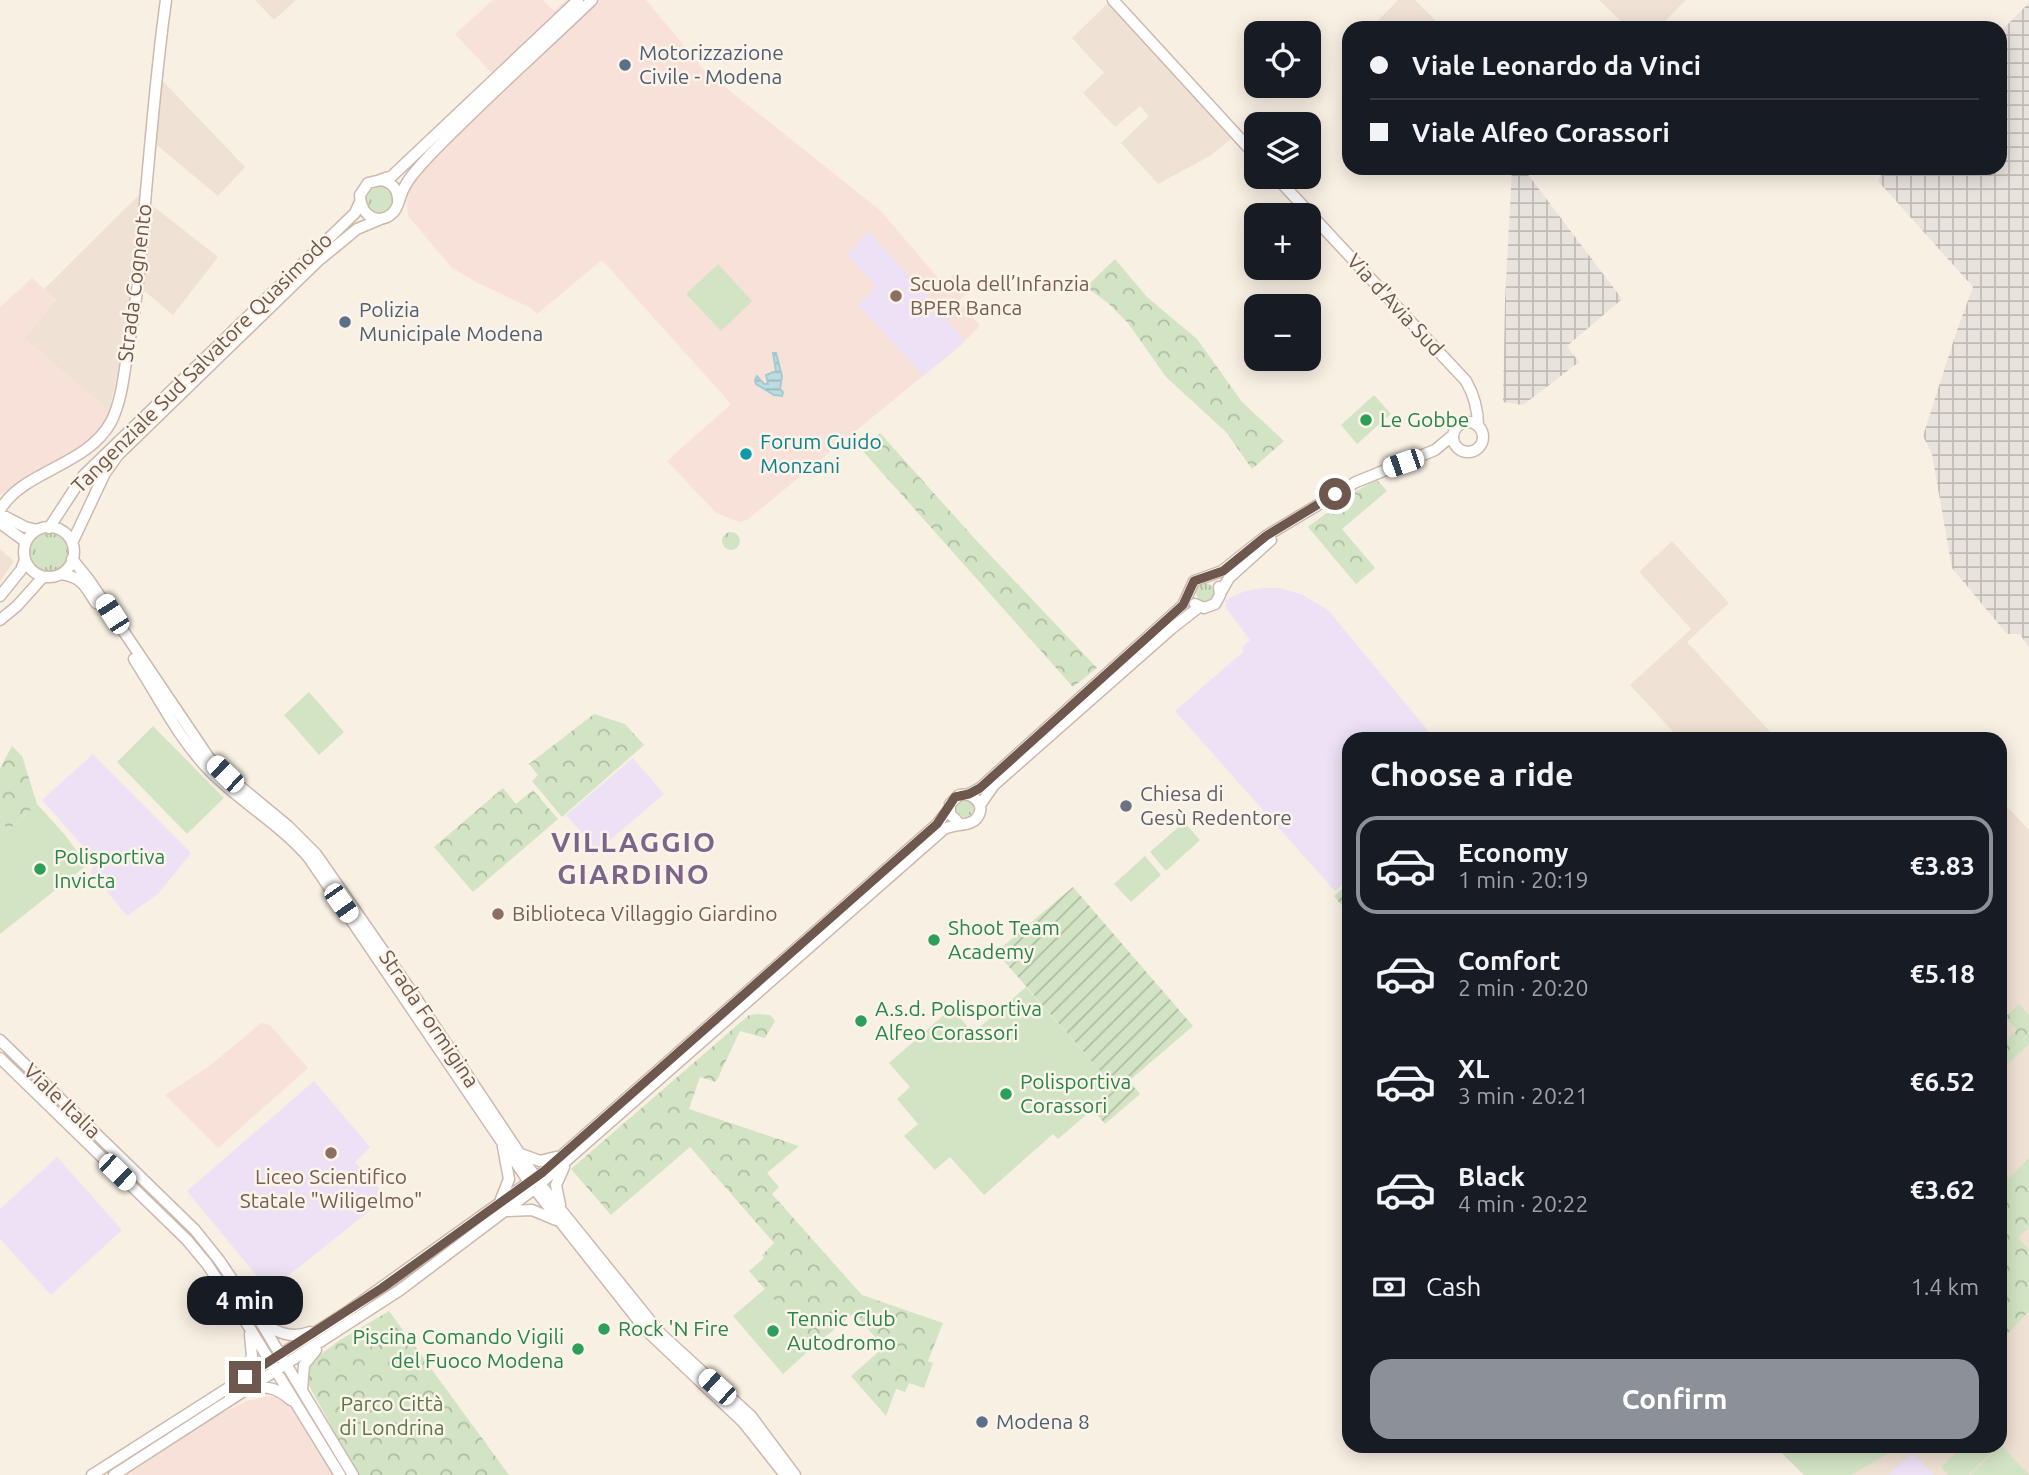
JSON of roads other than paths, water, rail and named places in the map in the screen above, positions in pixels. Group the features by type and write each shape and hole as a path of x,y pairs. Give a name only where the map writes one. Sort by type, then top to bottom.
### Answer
{"street":[{"name":"Strada Cognento","path":"0,512 14,492 88,448 101,436 111,421 118,402 138,286 155,83 166,0"},
{"path":"578,0 392,176 374,180 363,188 360,202 365,213 381,219 392,214 403,189 429,155 592,0"},
{"path":"1113,0 1244,143"},
{"path":"374,180 393,185 397,191 398,204"},
{"name":"Via d'Avia Sud","path":"1287,189 1466,381 1478,413 1478,426"},
{"name":"Tangenziale Sud Salvatore Quasimodo","path":"49,528 83,476 355,213 360,202"},
{"name":"Tangenziale Sud Salvatore Quasimodo","path":"72,543 105,472 118,455 318,261 357,229 381,219"},
{"path":"1467,422 1475,407"},
{"path":"500,1208 532,1210 561,1218 556,1185 566,1157 937,824 955,797 980,788 1183,605 1194,581 1223,571 1266,536 1362,479 1435,450 1458,448 1469,452 1479,447 1483,436 1478,426 1467,422 1459,425 1453,435 1435,450"},
{"path":"1453,435 1458,448"},
{"path":"0,512 24,527 37,530 49,528 62,532 72,543 72,559 61,574 43,577 17,606 0,620"},
{"path":"0,523 26,542"},
{"path":"980,805 994,785 1153,645 1199,607 1215,604 1229,578 1290,524"},
{"path":"37,530 26,542 25,560 29,568 43,577"},
{"name":"Strada Formigina","path":"72,559 209,758 288,825 316,854 416,998 518,1152 535,1183"},
{"path":"0,596 21,570 25,560"},
{"name":"Strada Formigina","path":"61,574 73,576 84,585 195,754 219,780 282,831 309,858 503,1143 654,1339 744,1422 785,1475"},
{"path":"1209,577 1215,580 1221,592"},
{"path":"1190,593 1199,607"},
{"path":"950,808 954,820 959,823 975,821 980,813 980,805 974,796 969,794"},
{"path":"92,1475 227,1389 283,1359 321,1329 535,1183 925,846 944,830 959,823"},
{"name":"Viale Italia","path":"0,1040 195,1230 260,1321 302,1390"},
{"name":"Viale Italia","path":"0,1058 187,1240 207,1264 299,1406 340,1475"},
{"path":"283,1359 320,1343 382,1302 500,1208 509,1179 503,1143"},
{"path":"518,1152 540,1161 566,1157"},
{"name":"Strada Formigina","path":"561,1218 660,1334 751,1416 795,1475"},
{"path":"382,1288 382,1302"},
{"path":"260,1321 285,1335 294,1336 321,1329"},
{"path":"227,1389 240,1377 252,1357 249,1327"},
{"path":"320,1343 304,1364 302,1390 354,1475"},
{"path":"114,1475 243,1390 273,1365"},
{"path":"243,1390 271,1387 299,1406"}],"water":[{"path":"773,353 776,353 782,376 782,396 774,395 756,384 755,380 757,376 764,384 768,384 766,375 776,371"}],"place":[{"name":"Motorizzazione Civile - Modena","path":"625,65"},
{"name":"Scuola dell’Infanzia BPER Banca","path":"896,296"},
{"name":"Polizia Municipale Modena","path":"345,322"},
{"name":"Le Gobbe","path":"1366,420"},
{"name":"Forum Guido Monzani","path":"746,454"},
{"name":"Chiesa di Gesù Redentore","path":"1126,806"},
{"name":"Polisportiva Invicta","path":"40,869"},
{"name":"Biblioteca Villaggio Giardino","path":"498,914"},
{"name":"Shoot Team Academy","path":"934,940"},
{"name":"A.s.d. Polisportiva Alfeo Corassori","path":"861,1021"},
{"name":"Polisportiva Corassori","path":"1006,1094"},
{"name":"Liceo Scientifico Statale \"Wiligelmo\"","path":"331,1153"},
{"name":"Rock 'N Fire","path":"604,1329"},
{"name":"Tennic Club Autodromo","path":"773,1331"},
{"name":"Piscina Comando Vigili del Fuoco Modena","path":"578,1349"},
{"name":"Modena 8","path":"982,1422"}],"district":[{"name":"VILLAGGIO GIARDINO","path":"634,858"}],"park label":[{"name":"Parco Città di Londrina","path":"392,1416"}]}
